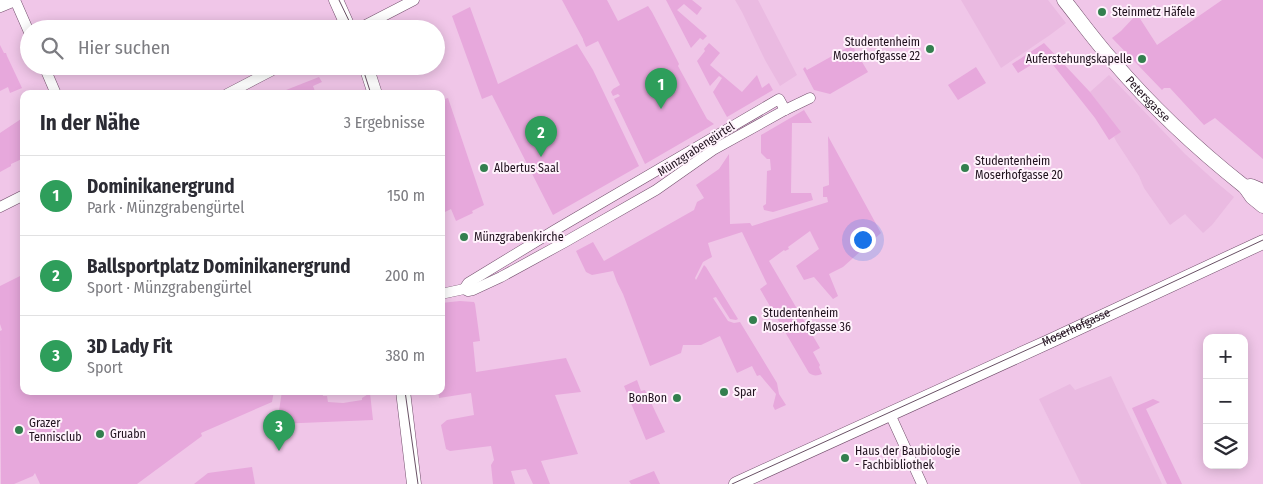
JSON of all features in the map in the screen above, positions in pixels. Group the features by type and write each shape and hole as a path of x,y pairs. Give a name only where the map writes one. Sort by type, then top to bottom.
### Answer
{"street":[{"path":"0,5 13,0 23,20"},
{"path":"336,0 346,20"},
{"path":"375,20 414,0"},
{"name":"Petersgasse","path":"1064,0 1111,60 1182,133 1245,187 1252,197 1263,206"},
{"path":"48,75 54,90"},
{"path":"235,90 263,75"},
{"path":"369,75 373,90"},
{"name":"Münzgrabengürtel","path":"445,293 464,289 468,291 473,290 501,277 656,190 713,150 810,98"},
{"name":"Münzgrabengürtel","path":"464,289 468,283 555,230 779,99 785,110"},
{"name":"Münzgrabengürtel","path":"740,122 749,130"},
{"name":"Münzgrabengürtel","path":"648,175 656,190"},
{"name":"Petersgasse","path":"1245,187 1251,186 1263,191"},
{"path":"0,206 20,197"},
{"path":"555,230 565,242"},
{"name":"Moserhofgasse","path":"736,484 1263,242"},
{"path":"403,395 414,484"},
{"path":"890,414 922,484"}],"shaded area":[{"path":"562,0 607,0 618,21 648,6 707,119 714,124 645,164 614,99 620,96 618,94 613,96 611,92 620,85 598,41 586,47"},
{"path":"666,0 692,0 702,8 697,15 684,4 677,10 707,36 703,40 700,38 691,48"},
{"path":"735,0 758,0 797,75 780,86"},
{"path":"961,0 1048,0 1066,23 1001,68"},
{"path":"1222,0 1263,0 1263,159 1215,118 1204,125 1170,88 1162,90 1112,38 1137,14 1157,45"},
{"path":"470,7 498,84 577,44 593,70 639,166 553,215 492,95 482,99 452,16"},
{"path":"709,43 720,53 710,65 742,92 757,75 762,88 769,83 773,90 727,117 713,92 722,78 719,76 710,86 697,61"},
{"path":"1044,43 1090,92 1121,132 1109,140 1095,118 1046,56 1018,73 1012,64"},
{"path":"0,45 4,53 6,53 22,88 10,93 8,87 0,91"},
{"path":"852,45 868,72 830,94 814,90 803,69 805,67 807,70"},
{"path":"976,67 986,83 958,100 948,85"},
{"path":"1109,75 1185,154 1234,197 1212,225 1203,233 1185,214 1170,225 1144,188 1139,176 1116,141 1114,137 1120,132 1090,92"},
{"path":"319,77 322,82 313,86 314,90 286,90"},
{"path":"448,98 484,205 456,221 451,209 445,212 445,99"},
{"path":"804,110 812,123 792,123 791,193 811,193 813,200 773,212 764,210 763,206 766,204 767,171 771,170 770,159 767,159 761,153 761,135"},
{"path":"20,120 20,160 0,172 0,133"},
{"path":"828,136 881,233 843,267 829,274 838,296 833,299 814,277 804,280 796,266 819,249 810,231 788,247 789,249 784,250 769,261 820,348 813,352 820,365 822,374 812,375 809,373 760,289 767,284 742,232 708,243 712,257 703,262 695,278 696,280 704,265 738,319 730,319 716,297 713,298 728,321 740,322 777,383 779,394 786,405 775,410 773,406 776,394 760,375 757,376 752,366 737,373 720,336 701,345 683,345 681,353 650,366 613,271 592,275 586,272 576,251 593,242 604,261 694,210 697,202 704,198 696,185 719,169 729,154 730,224 750,223 752,226 828,202 827,197 823,197 823,187 829,185"},
{"path":"20,276 20,395 273,395 272,402 201,433 202,436 137,484 40,484 35,473 33,476 14,484 1,484 0,331 2,330 0,324 0,286"},
{"path":"460,301 474,302 475,304 480,341 473,342 476,372 566,358 581,392 555,395 578,454 541,461 550,484 533,484 526,469 511,471 515,484 493,484 491,465 494,460 491,446 450,451 446,449 441,425 447,420 474,415 471,393 439,398 439,395 445,395 445,303"},
{"path":"1111,376 1162,484 1081,484 1039,399 1070,384 1075,390"},
{"path":"637,380 641,391 645,390 665,432 646,440 624,386"},
{"path":"281,395 323,395 327,396 328,402 343,403 362,400 367,395 370,395 373,420 277,424"},
{"path":"1153,399 1160,402 1146,409 1182,484 1167,484 1132,408"},
{"path":"252,467 255,484 194,484 208,473"},
{"path":"654,471 660,484 631,484 629,481"}],"tram line":[{"path":"339,0 349,20"},
{"path":"365,75 370,90"},
{"path":"732,484 1263,240"},
{"path":"406,395 418,484"}],"place":[{"name":"Steinmetz Häfele","path":"1102,12"},
{"name":"Studentenheim Moserhofgasse 22","path":"930,49"},
{"name":"Auferstehungskapelle","path":"1142,59"},
{"name":"Dominikanergrund","path":"661,109"},
{"name":"Ballsportplatz Dominikanergrund","path":"541,157"},
{"name":"Albertus Saal","path":"484,168"},
{"name":"Studentenheim Moserhofgasse 20","path":"965,168"},
{"name":"Münzgrabenkirche","path":"464,237"},
{"name":"Studentenheim Moserhofgasse 36","path":"753,320"},
{"name":"Spar","path":"724,392"},
{"name":"BonBon","path":"677,398"},
{"name":"Grazer Tennisclub","path":"19,430"},
{"name":"Gruabn","path":"100,434"},
{"name":"3D Lady Fit","path":"279,451"},
{"name":"Haus der Baubiologie - Fachbibliothek","path":"845,458"}]}
